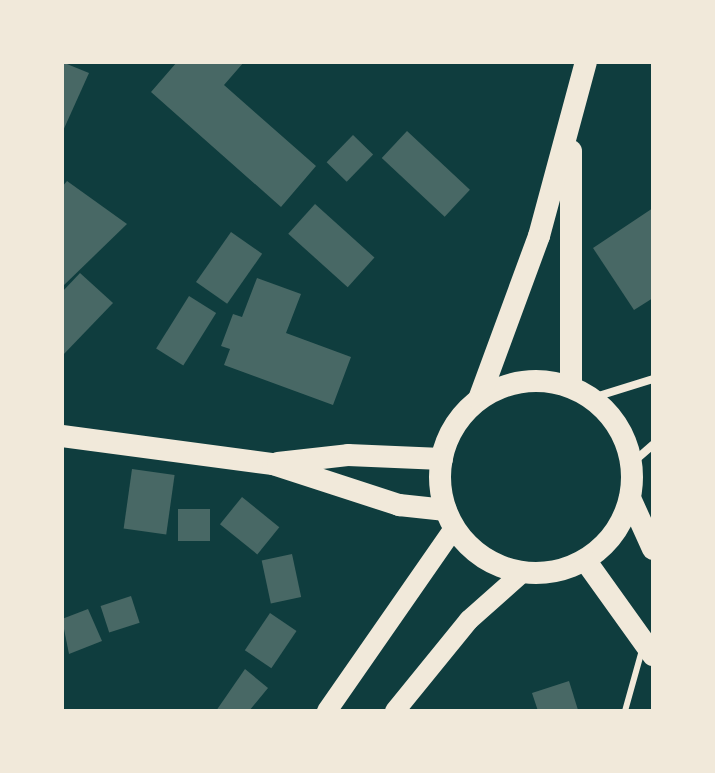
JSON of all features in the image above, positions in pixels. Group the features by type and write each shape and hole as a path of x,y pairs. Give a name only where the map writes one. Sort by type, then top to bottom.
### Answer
{"highway":[{"path":"450,519 442,459 449,437 479,399 517,307 571,126 586,62"},
{"path":"571,126 571,386"},
{"path":"62,436 273,464 450,519 495,565 522,573 585,560 606,544 630,498 632,463 619,426 592,398 571,386 524,381 479,399"},
{"path":"273,464 348,455 442,459"},
{"path":"630,498 653,549"},
{"path":"585,560 648,649"}],"main road":[{"path":"327,711 450,519"},
{"path":"395,711 459,630 522,573"}],"street":[{"path":"592,398 653,379"},
{"path":"632,463 653,445"}],"lane":[{"path":"625,711 648,649"}],"building":[{"path":"62,62 89,73 62,133"},
{"path":"177,62 244,62 224,85 316,166 281,207 151,92"},
{"path":"407,131 470,190 445,217 382,158"},
{"path":"353,135 373,154 347,182 327,162"},
{"path":"67,181 127,224 62,287 62,187"},
{"path":"315,204 374,258 348,287 288,234"},
{"path":"653,208 653,298 634,310 593,248"},
{"path":"231,232 262,254 227,304 196,282"},
{"path":"80,273 113,303 62,356 62,292"},
{"path":"257,278 301,294 286,333 351,357 333,405 224,365 230,349 221,346 233,314 242,317"},
{"path":"189,296 216,313 183,366 156,349"},
{"path":"132,469 175,475 166,534 124,528"},
{"path":"242,497 279,527 257,554 220,524"},
{"path":"178,509 210,509 210,541 178,541"},
{"path":"292,554 301,597 271,603 262,560"},
{"path":"131,596 140,623 109,633 101,606"},
{"path":"88,609 102,641 69,654 62,619"},
{"path":"270,613 297,631 271,668 245,650"},
{"path":"245,669 268,688 249,711 216,711"},
{"path":"569,681 578,710 538,711 532,693"}]}
